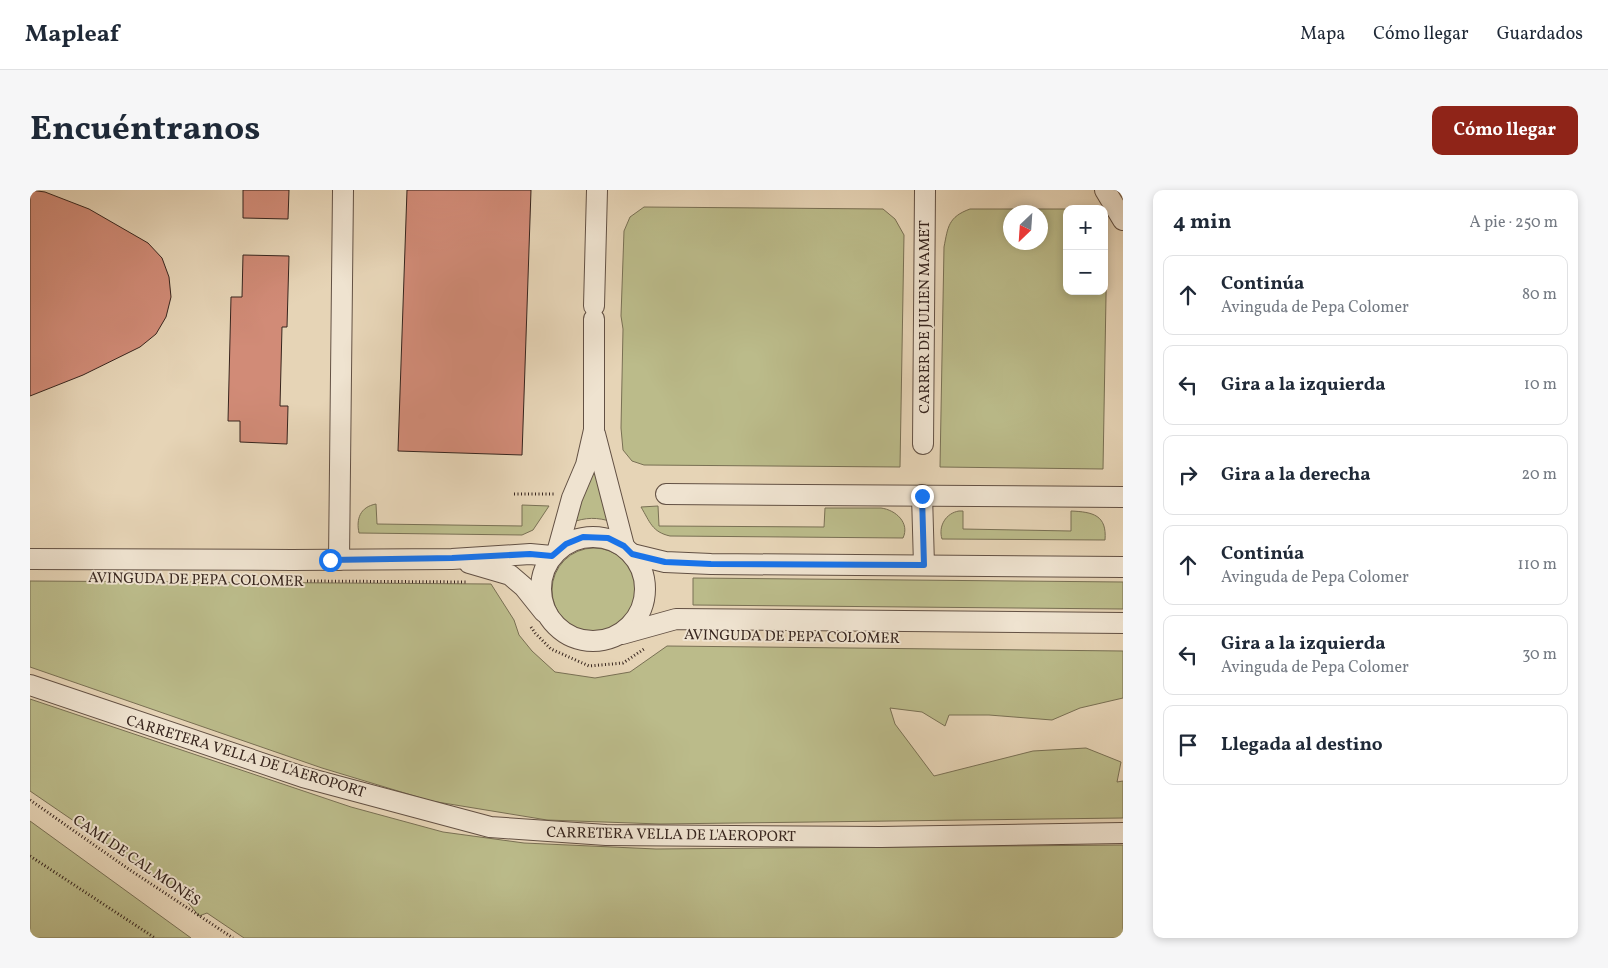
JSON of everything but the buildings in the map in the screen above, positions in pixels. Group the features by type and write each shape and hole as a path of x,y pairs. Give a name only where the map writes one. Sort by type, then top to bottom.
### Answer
{"street":[{"path":"339,560 343,190"},
{"path":"555,553 572,498 586,465 594,430 597,190"},
{"name":"CARRER DE JULIEN MAMET","path":"923,444 925,190"},
{"path":"1105,190 1123,220"},
{"path":"594,430 628,550 637,560 643,571 646,589 644,604 638,617 622,634 600,642 587,642 575,639 555,626 546,614 541,597 541,580 546,564 555,553 566,544 583,537 608,538 628,550 665,562 1123,567"},
{"path":"666,494 1123,498"},
{"path":"922,496 924,565"},
{"name":"AVINGUDA DE PEPA COLOMER","path":"30,559 339,560 452,558 555,553"},
{"name":"AVINGUDA DE PEPA COLOMER","path":"452,558 510,575 524,587 555,626"},
{"name":"AVINGUDA DE PEPA COLOMER","path":"622,634 676,619 1123,623"},
{"name":"CARRETERA VELLA DE L'AEROPORT","path":"30,685 302,777 490,827 626,836 881,837 1123,833"}],"path":[{"name":"AVINGUDA DE PEPA COLOMER","path":"303,581 469,582"},
{"path":"530,625 535,633 551,649 589,666 623,663 647,647"},
{"name":"CAMÍ DE CAL MONÉS","path":"30,800 232,938"},
{"path":"30,856 155,938"}],"green space":[{"path":"644,207 883,209 895,219 904,235 900,467 644,465 632,461 623,450 621,428 623,329 621,316 624,231 630,217"},
{"path":"970,209 1003,209 1003,250 1048,250 1048,209 1063,209 1063,295 1106,295 1103,469 940,467 944,247 950,224 957,216"},
{"path":"593,463 613,522 592,518 570,523"},
{"path":"376,504 377,524 522,526 522,505 549,506 533,530 522,535 359,533 358,523 360,514 366,508"},
{"path":"658,506 659,526 824,527 825,508 881,508 892,511 900,518 905,527 905,532 903,538 670,536 655,529 641,507"},
{"path":"963,511 963,529 1071,531 1071,511 1086,512 1101,520 1104,525 1105,540 942,539 941,529 944,521 950,514"},
{"path":"594,548 617,555 629,567 636,590 629,613 617,625 594,632 571,625 559,613 552,590 559,567 571,555"},
{"path":"693,578 1123,582 1123,609 693,605"},
{"path":"30,581 491,584 514,620 519,635 532,651 555,672 595,678 630,672 667,646 1123,651 1123,698 1080,708 1052,720 989,715 949,715 945,726 922,712 890,708 895,724 934,776 1033,751 1086,748 1121,762 1117,782 1123,781 1123,818 660,824 547,820 431,801 322,768 30,667"},
{"path":"30,699 351,807 443,832 524,843 656,849 1123,845 1123,938 244,938 207,913 199,916 182,895 30,791"},
{"path":"30,821 191,938 30,938"}],"route":[{"path":"330,560 452,558 530,554 552,556 566,544 583,537 608,538 624,546 632,554 665,562 924,565 922,496"}]}
